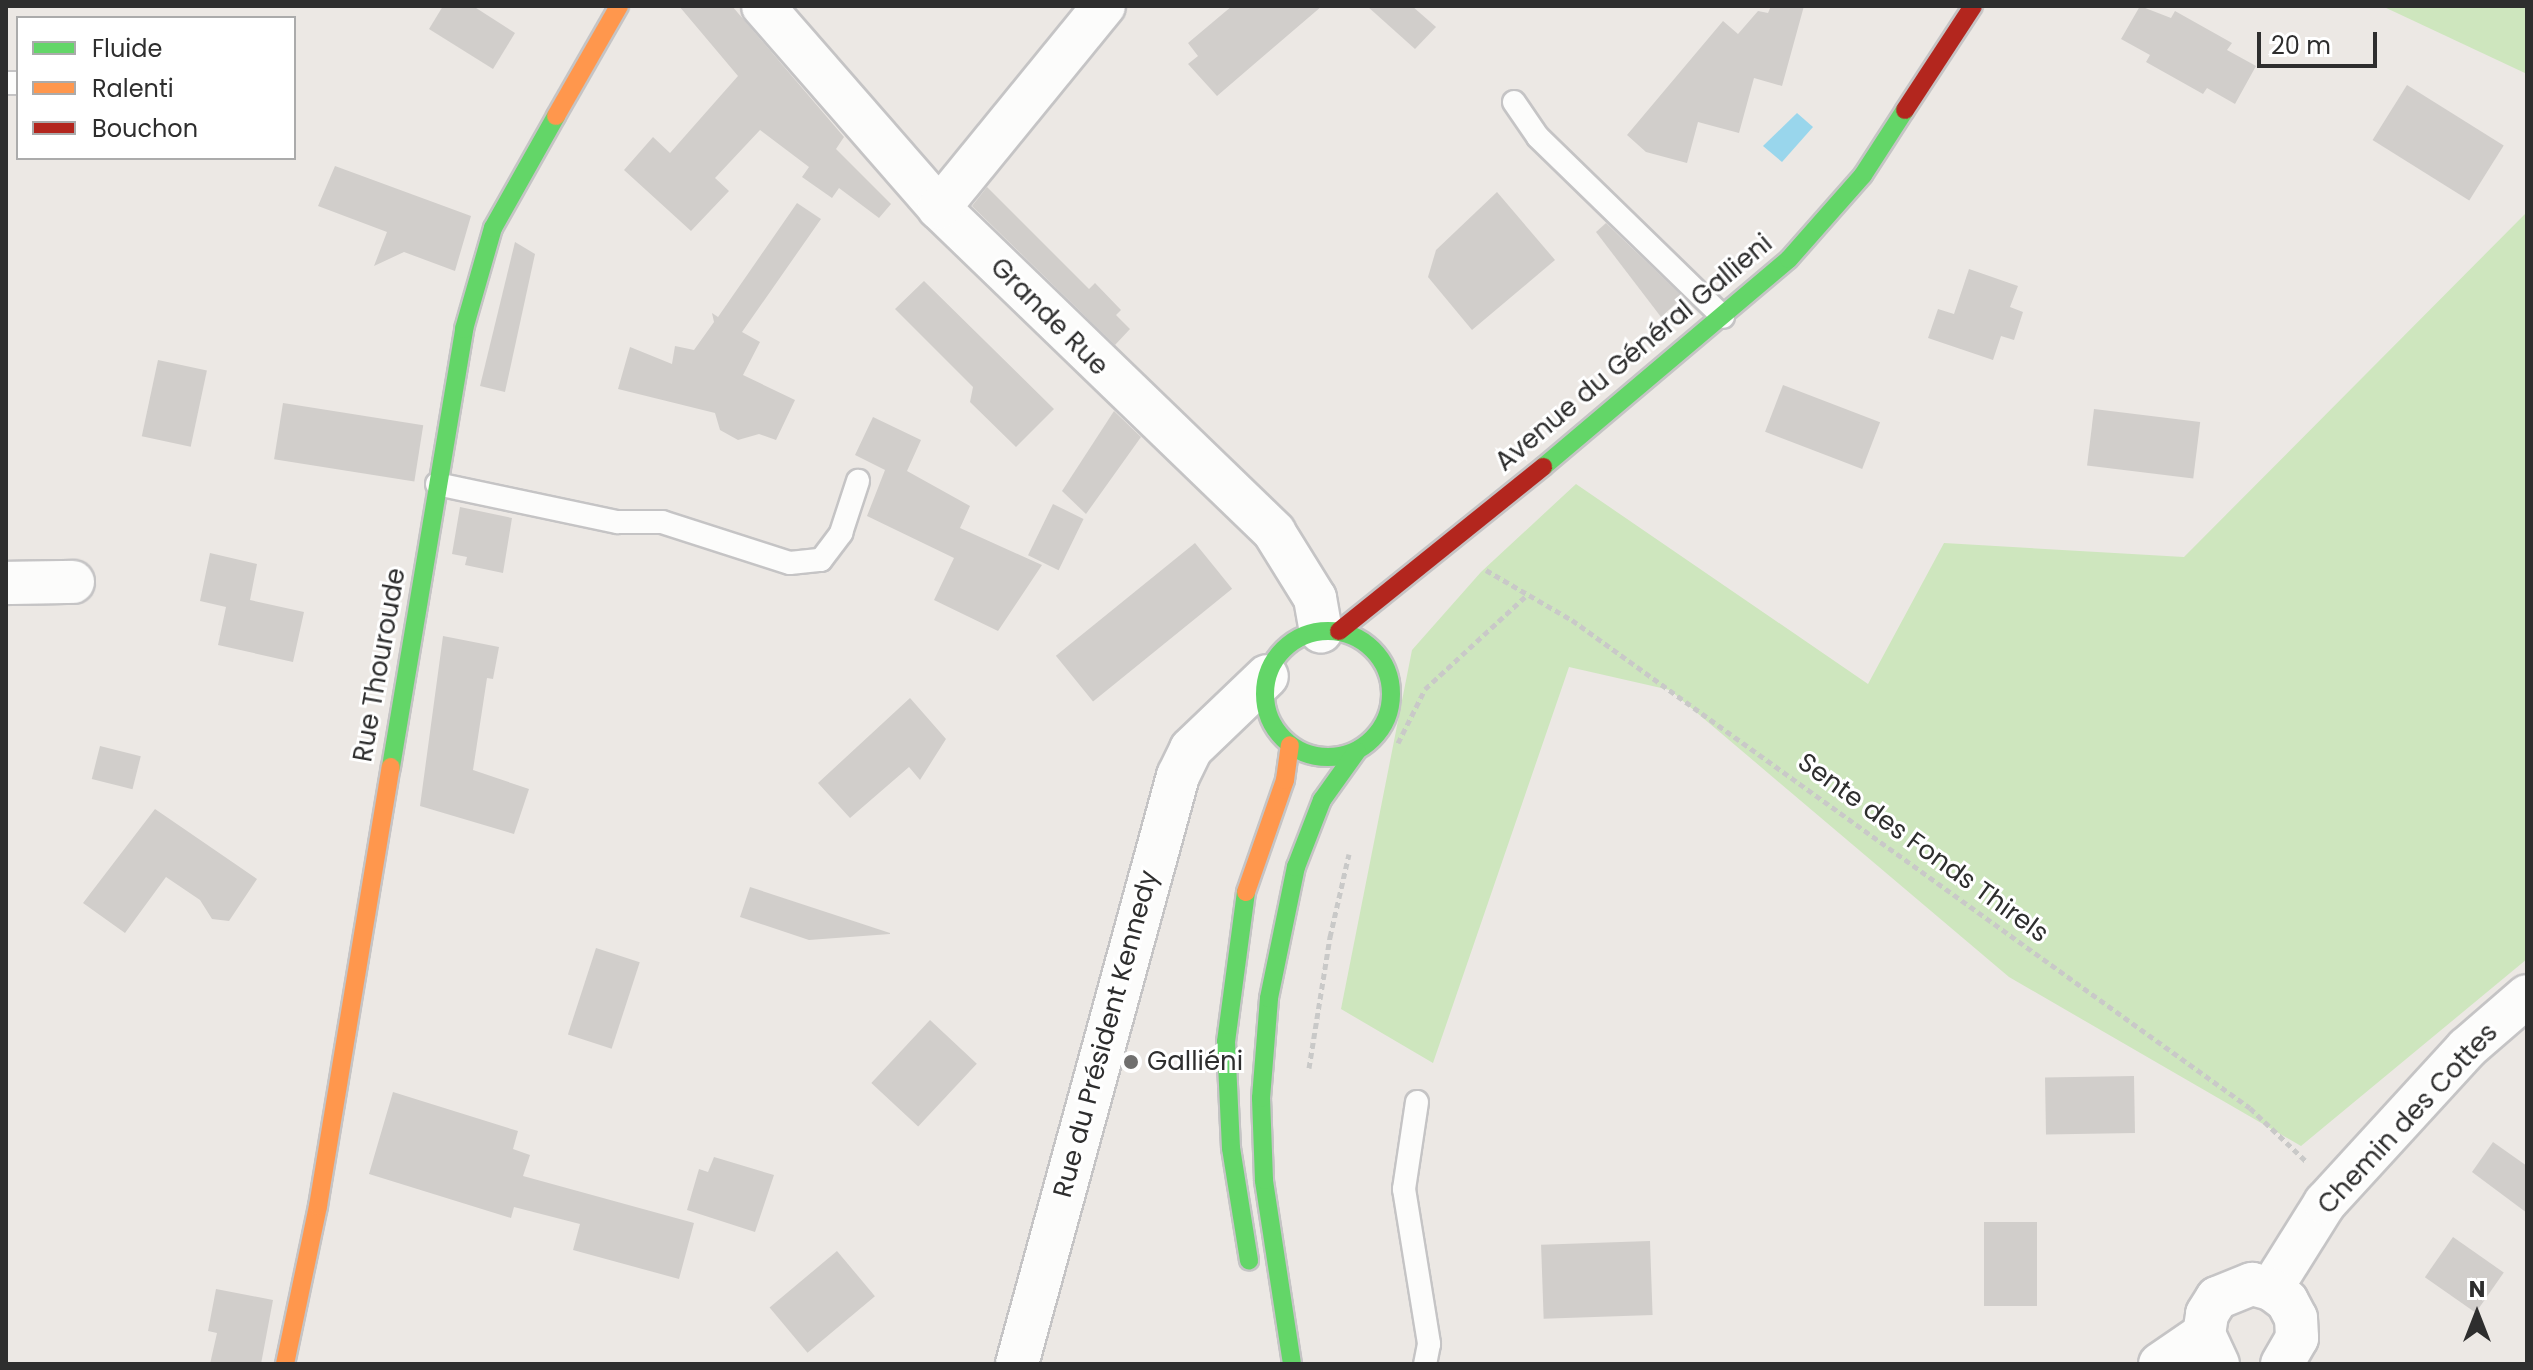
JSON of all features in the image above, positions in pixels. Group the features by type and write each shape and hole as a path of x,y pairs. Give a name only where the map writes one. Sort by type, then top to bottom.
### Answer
{"street":[{"name":"Rue Thouroude","path":"285,1364 318,1206 464,329 493,228 619,6"},
{"name":"Grande Rue","path":"763,6 939,208 1139,405 1274,532 1315,598 1330,631"},
{"path":"939,208 1104,6"},
{"name":"Avenue du Général Gallieni","path":"1330,631 1423,568 1789,259 1863,175 1973,6"},
{"name":"Avenue du Général Gallieni","path":"1405,602 1423,568"},
{"path":"6,583 73,582"},
{"path":"1253,1282 1236,1202 1227,1030 1246,891 1285,780 1275,712 1293,641 1330,631 1367,644 1378,655 1392,697 1387,719 1357,751 1322,800 1296,867 1269,998 1261,1098 1264,1180 1292,1364"},
{"path":"1378,655 1387,638"},
{"path":"1275,712 1311,755 1334,757 1357,751"},
{"name":"Rue du Président Kennedy","path":"1017,1364 1169,803 1191,749 1224,719 1275,712"},
{"name":"Chemin des Cottes","path":"2271,1289 2325,1203 2467,1048 2527,996"},
{"path":"2160,1364 2211,1349 2217,1298 2252,1284 2271,1289 2287,1301 2296,1318 2297,1338 2292,1362"}],"lane":[{"path":"1514,102 1538,137 1723,317"},
{"path":"437,484 618,522 662,522 790,563 821,560 841,533 858,481"},
{"path":"1417,1102 1404,1189 1418,1257 1429,1344 1425,1364"}],"path":[{"name":"Sente des Fonds Thirels","path":"1446,547 1572,620 2250,1108 2303,1153"},
{"path":"1393,754 1425,689 1528,594"},
{"path":"1307,1083 1330,937 1352,845"}],"green space":[{"path":"2382,6 2527,6 2527,74"},
{"path":"2527,212 2527,959 2301,1146 2009,977 1670,690 1569,667 1433,1063 1341,1009 1412,650 1481,572 1576,484 1868,684 1944,543 2184,557"}],"water":[{"path":"1797,113 1813,127 1782,162 1763,146"}],"building":[{"path":"443,6 473,6 515,33 493,69 429,29"},
{"path":"679,6 732,6 844,137 836,149 891,204 879,218 839,188 832,198 802,177 809,167 760,130 715,178 729,191 691,231 624,170 653,137 670,153 738,76"},
{"path":"1232,6 1322,6 1217,96 1188,64 1198,56 1188,43"},
{"path":"1367,6 1412,6 1436,27 1415,49"},
{"path":"1771,6 1804,6 1782,86 1754,78 1739,133 1698,122 1687,163 1646,152 1627,135 1723,21 1738,34 1758,11 1768,13"},
{"path":"2140,6 2171,18 2175,11 2232,43 2227,50 2256,66 2235,104 2207,88 2203,94 2146,62 2150,55 2121,39"},
{"path":"2407,85 2504,145 2469,201 2373,140"},
{"path":"335,166 471,216 455,271 404,252 374,266 387,232 318,206"},
{"path":"987,187 1089,289 1095,283 1121,310 1116,315 1130,329 1115,345 972,206"},
{"path":"1497,192 1555,260 1472,330 1428,277 1436,250"},
{"path":"797,203 821,219 742,332 760,342 743,375 795,400 776,440 759,434 738,440 720,430 715,413 618,389 630,347 672,364 675,346 694,350 714,322 712,313 718,317"},
{"path":"1606,223 1683,297 1661,317 1596,232"},
{"path":"515,242 535,254 505,392 480,386"},
{"path":"1969,269 2018,286 2010,307 2023,312 2014,340 2001,336 1993,360 1928,338 1938,309 1954,314"},
{"path":"924,281 1054,409 1016,447 970,402 973,387 895,309"},
{"path":"158,360 207,370 191,447 142,436"},
{"path":"1783,385 1880,422 1862,469 1765,432"},
{"path":"283,403 423,425 414,482 274,459"},
{"path":"2094,409 2200,422 2193,479 2087,466"},
{"path":"1114,411 1141,437 1086,514 1062,491"},
{"path":"873,417 921,440 907,471 970,506 960,528 1042,565 998,631 934,600 954,558 867,516 885,470 855,455"},
{"path":"1053,504 1084,519 1059,570 1028,555"},
{"path":"460,507 512,518 503,573 465,565 467,557 452,554"},
{"path":"1195,543 1232,589 1093,701 1056,656"},
{"path":"210,553 257,564 250,600 304,612 293,662 218,645 226,607 200,601"},
{"path":"443,636 499,647 493,679 487,678 473,770 529,789 514,834 420,806"},
{"path":"910,698 946,739 920,780 909,767 850,818 818,783"},
{"path":"100,746 141,756 133,789 92,779"},
{"path":"155,809 257,879 229,921 212,919 200,900 166,877 125,933 83,903"},
{"path":"750,887 890,934 809,940 740,917"},
{"path":"596,948 640,962 612,1049 568,1035"},
{"path":"930,1020 977,1064 918,1127 871,1083"},
{"path":"2134,1076 2135,1133 2046,1135 2045,1078"},
{"path":"393,1092 518,1131 513,1149 530,1155 523,1176 694,1223 679,1279 573,1250 580,1224 514,1207 511,1218 369,1174"},
{"path":"2493,1142 2527,1166 2527,1213 2472,1172"},
{"path":"714,1157 774,1175 755,1232 687,1210 699,1169 708,1172"},
{"path":"1984,1222 2037,1222 2037,1306 1984,1306"},
{"path":"2453,1237 2504,1273 2476,1313 2425,1277"},
{"path":"1650,1241 1653,1315 1544,1319 1541,1245"},
{"path":"837,1251 875,1296 808,1353 770,1308"},
{"path":"216,1289 273,1300 261,1364 210,1364 217,1333 208,1331"}],"traffic: fast":[{"path":"1543,467 1789,259 1863,175 1905,110"},
{"path":"391,767 464,329 493,228 556,116"},
{"path":"1328,631 1352,636 1373,649 1386,670 1391,694 1386,718 1373,739 1352,752 1328,757 1304,752 1283,739 1270,718 1265,694 1270,670 1283,649 1304,636 1328,631"},
{"path":"1292,1364 1264,1180 1261,1098 1269,998 1296,867 1322,800 1357,751"},
{"path":"1246,892 1226,1042 1231,1148 1249,1261"}],"traffic: slow":[{"path":"556,116 619,6"},
{"path":"1246,892 1285,780 1290,745"},
{"path":"285,1364 318,1206 391,767"}],"traffic: jam":[{"path":"1905,110 1973,6"},
{"path":"1339,631 1543,467"}],"place":[{"name":"Galliéni","path":"1131,1062"}]}
